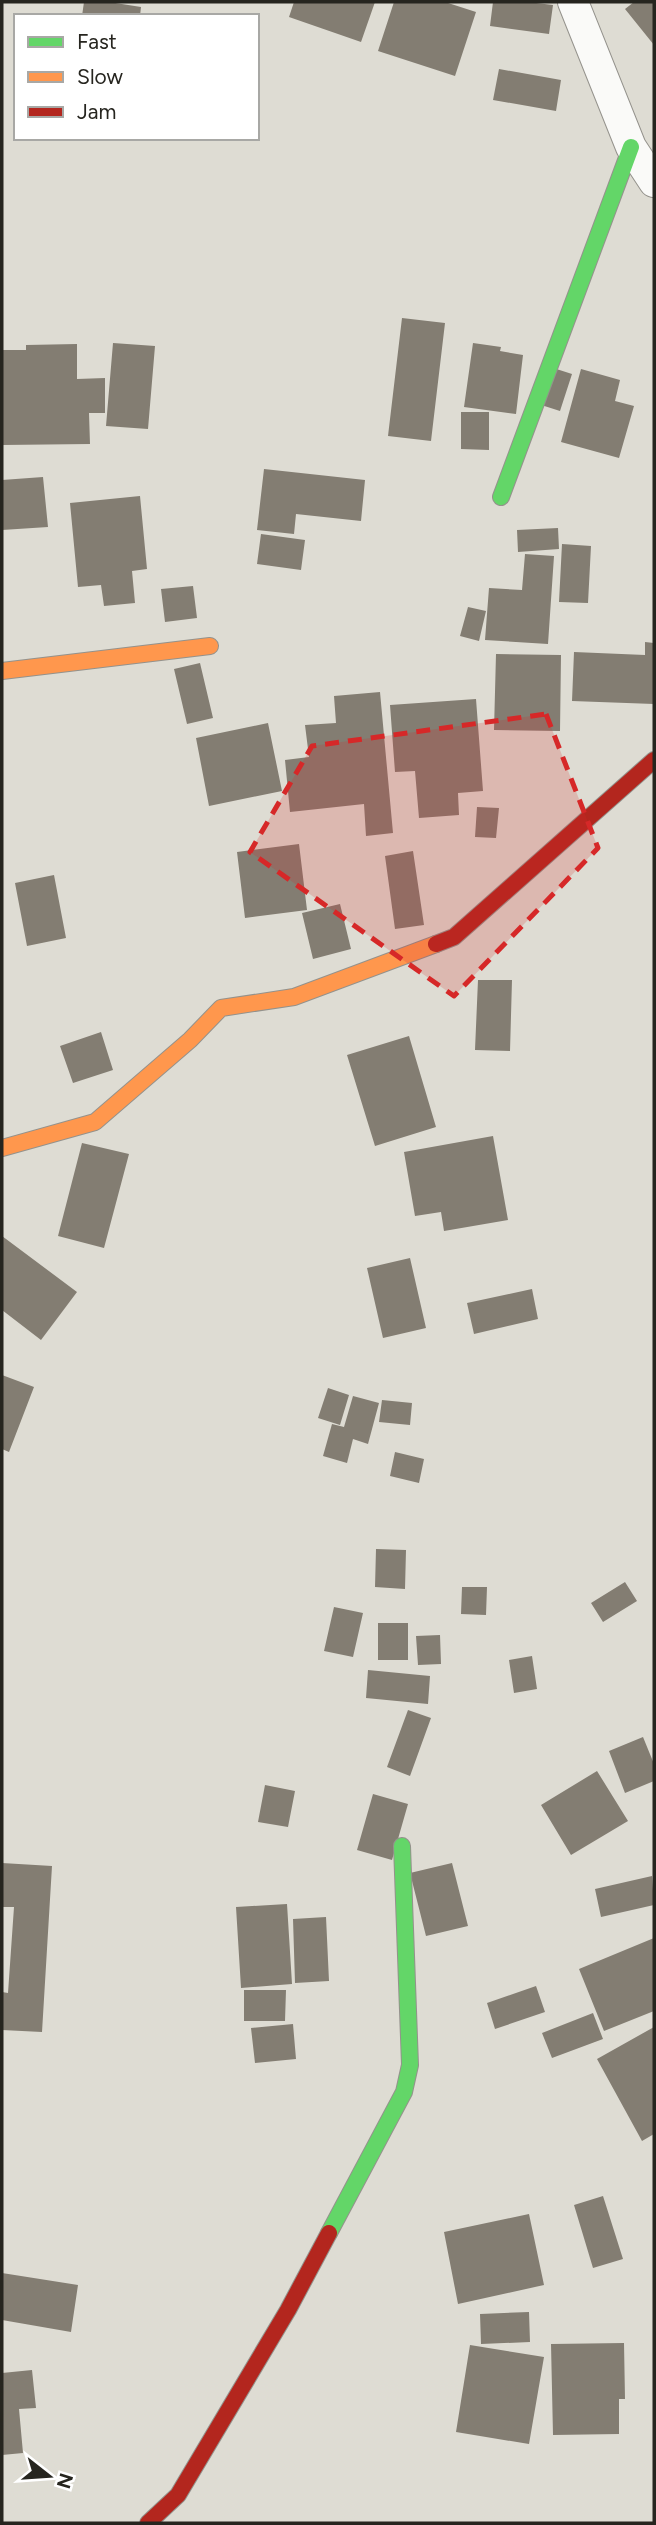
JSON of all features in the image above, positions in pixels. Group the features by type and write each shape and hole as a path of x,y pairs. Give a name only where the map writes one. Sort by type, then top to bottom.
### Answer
{"street":[{"path":"573,2 631,147 654,183"},
{"path":"502,497 631,147"},
{"path":"2,671 210,646"},
{"path":"2,1148 95,1122 190,1040 221,1008 294,997 454,937 654,760"},
{"path":"148,2523 178,2495 288,2310 404,2092 410,2065 402,1846"}],"highlighted area":[{"path":"546,714 598,848 454,996 250,852 312,746"}],"building":[{"path":"84,2 109,2 141,7 140,14 82,14"},
{"path":"294,2 375,2 361,42 289,17"},
{"path":"394,2 445,2 476,12 455,76 378,51"},
{"path":"493,2 553,5 549,34 490,26"},
{"path":"634,2 654,2 654,45 625,9"},
{"path":"499,69 561,80 556,111 493,100"},
{"path":"402,318 445,323 431,441 388,436"},
{"path":"113,343 155,346 148,429 106,426"},
{"path":"473,343 501,347 500,351 523,355 516,414 464,407"},
{"path":"77,344 77,379 105,378 105,413 89,413 90,444 2,445 2,350 26,350 26,345"},
{"path":"547,366 572,374 560,411 535,403"},
{"path":"581,369 620,380 615,401 634,406 619,458 561,442"},
{"path":"461,412 489,412 489,450 461,449"},
{"path":"264,469 365,480 361,521 296,514 294,534 257,530"},
{"path":"43,477 48,527 2,530 2,480"},
{"path":"140,496 147,569 132,571 135,603 104,606 101,585 78,587 70,503"},
{"path":"558,528 559,549 518,552 517,530"},
{"path":"261,534 305,540 301,570 257,564"},
{"path":"562,544 591,546 588,603 559,602"},
{"path":"525,554 554,556 548,644 485,640 489,588 522,590"},
{"path":"193,586 197,618 165,622 161,589"},
{"path":"468,607 486,611 479,641 460,636"},
{"path":"645,642 654,643 654,704 572,701 574,652 645,655"},
{"path":"496,654 561,655 560,731 494,730"},
{"path":"200,663 213,718 187,724 174,669"},
{"path":"380,692 393,833 366,836 364,804 290,812 285,760 309,757 305,725 336,723 334,696"},
{"path":"476,699 483,791 458,793 459,815 419,818 415,771 395,772 390,705"},
{"path":"268,723 282,791 209,806 196,738"},
{"path":"477,807 499,808 496,838 475,837"},
{"path":"299,844 307,910 245,918 237,852"},
{"path":"413,851 424,925 395,929 385,856"},
{"path":"54,875 66,938 27,946 15,883"},
{"path":"340,904 351,949 313,959 302,913"},
{"path":"478,980 512,980 510,1051 475,1050"},
{"path":"101,1032 113,1070 73,1083 60,1046"},
{"path":"409,1036 436,1127 375,1146 347,1055"},
{"path":"493,1136 508,1220 444,1231 441,1212 415,1216 404,1152"},
{"path":"82,1143 129,1154 104,1248 58,1236"},
{"path":"2,1236 77,1292 41,1340 2,1310"},
{"path":"410,1258 426,1328 383,1338 367,1268"},
{"path":"532,1289 538,1319 474,1334 467,1303"},
{"path":"2,1375 34,1387 9,1452 2,1449"},
{"path":"328,1388 349,1395 340,1425 318,1418"},
{"path":"353,1396 379,1403 368,1444 353,1439 347,1463 323,1456 332,1424 344,1427"},
{"path":"382,1400 412,1403 410,1425 379,1422"},
{"path":"395,1452 424,1459 419,1483 390,1476"},
{"path":"376,1549 406,1550 405,1589 375,1587"},
{"path":"625,1582 637,1601 603,1622 591,1603"},
{"path":"462,1587 487,1587 486,1615 461,1614"},
{"path":"334,1607 363,1613 353,1657 324,1651"},
{"path":"378,1623 408,1623 408,1660 378,1660"},
{"path":"440,1635 441,1664 418,1665 416,1636"},
{"path":"532,1656 537,1689 514,1693 509,1660"},
{"path":"368,1670 430,1676 428,1704 366,1698"},
{"path":"408,1710 431,1718 410,1776 387,1767"},
{"path":"643,1737 654,1764 654,1781 625,1793 609,1751"},
{"path":"597,1771 628,1821 571,1855 541,1805"},
{"path":"265,1785 295,1791 288,1827 258,1822"},
{"path":"373,1794 408,1804 392,1860 357,1850"},
{"path":"2,1863 52,1866 42,2032 2,2030 2,1992 8,1993 14,1907 2,1907"},
{"path":"452,1863 468,1926 426,1936 410,1873"},
{"path":"652,1876 654,1905 601,1917 595,1889"},
{"path":"287,1904 292,1984 241,1988 236,1907"},
{"path":"326,1917 329,1981 295,1983 293,1919"},
{"path":"654,1938 654,2011 604,2031 579,1969"},
{"path":"536,1986 545,2012 495,2029 487,2003"},
{"path":"244,1990 286,1990 285,2021 244,2021"},
{"path":"593,2013 603,2039 552,2058 542,2033"},
{"path":"293,2024 296,2059 255,2063 251,2028"},
{"path":"654,2027 654,2134 642,2141 597,2059"},
{"path":"603,2196 623,2259 593,2268 574,2205"},
{"path":"529,2214 544,2285 458,2304 444,2232"},
{"path":"2,2273 78,2285 71,2332 2,2320"},
{"path":"529,2312 530,2342 481,2344 480,2314"},
{"path":"624,2343 625,2399 619,2399 619,2434 553,2435 551,2344"},
{"path":"470,2345 544,2357 529,2444 456,2432"},
{"path":"32,2370 36,2408 19,2409 23,2453 2,2455 2,2373"}],"traffic: fast":[{"path":"501,497 631,147"},
{"path":"329,2233 404,2092 410,2065 402,1846"}],"traffic: slow":[{"path":"2,671 210,646"},
{"path":"2,1148 95,1122 190,1040 221,1008 294,997 436,944"}],"traffic: jam":[{"path":"436,944 454,937 654,760"},
{"path":"148,2523 178,2495 288,2310 329,2233"}]}
